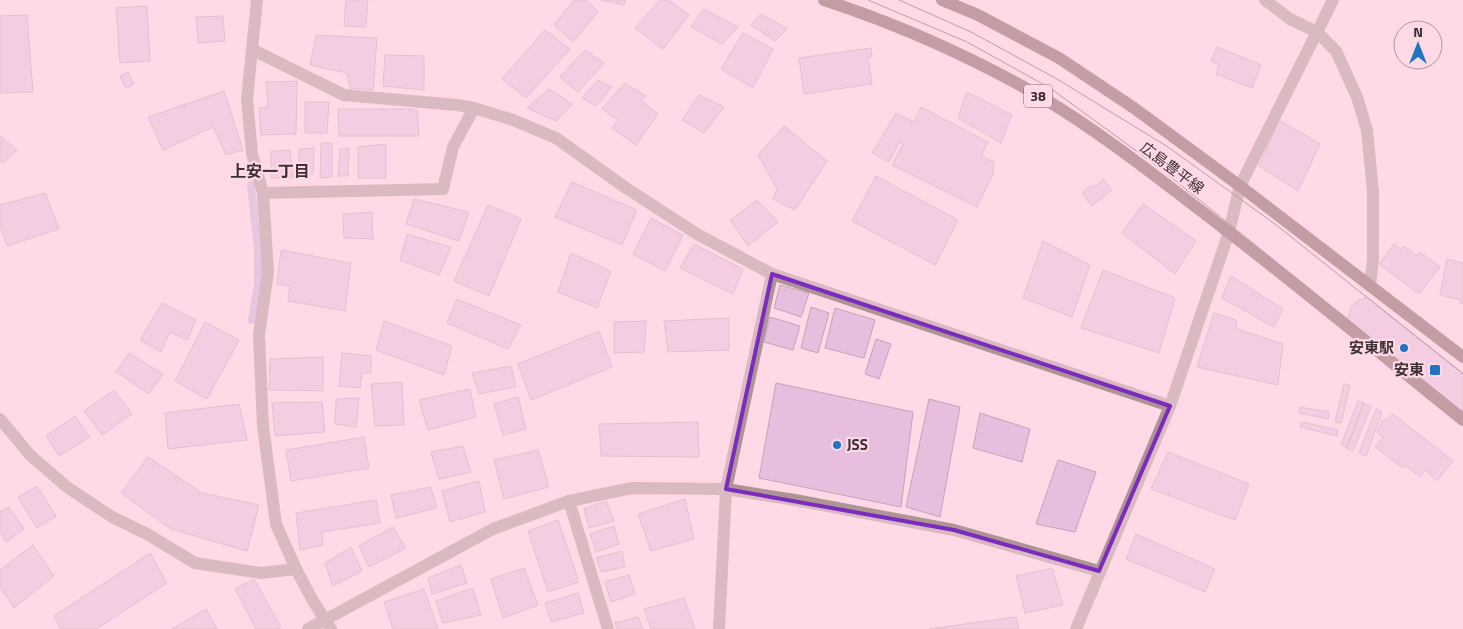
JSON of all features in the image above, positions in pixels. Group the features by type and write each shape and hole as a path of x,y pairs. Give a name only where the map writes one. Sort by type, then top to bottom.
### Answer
{"main road":[{"name":"広島豊平線","path":"824,0 870,15 961,55 1042,98 1115,145 1229,232 1463,420"},
{"name":"広島豊平線","path":"942,0 978,15 1059,58 1134,108 1240,186 1463,357"}],"street":[{"path":"258,0 247,99 252,154 263,194 268,272 259,335 263,426 276,524 296,570 328,625"},
{"path":"1265,0 1290,19 1318,32 1336,51 1358,97 1367,130 1374,192 1373,259 1370,286"},
{"path":"1076,629 1170,406 1229,232 1240,186 1333,0"},
{"path":"253,50 344,95 457,104 513,120 556,138 626,188 697,234 772,274 1170,406"},
{"path":"263,194 443,189 453,147 474,108"},
{"path":"719,629 726,488 772,274"},
{"path":"0,419 31,456 67,487 112,517 147,534 195,563 261,574 296,570"},
{"path":"308,629 328,625 493,529 569,501 632,488 726,488 954,530 1099,572"},
{"path":"569,501 608,629"}],"highlighted area":[{"path":"772,274 1170,406 1099,571 954,530 726,489"}],"building":[{"path":"346,0 368,0 366,27 344,26"},
{"path":"574,0 586,0 598,12 573,42 554,25"},
{"path":"601,0 625,0 624,5"},
{"path":"660,0 668,0 689,15 663,49 635,28"},
{"path":"147,6 150,61 120,63 116,8"},
{"path":"704,9 738,27 722,44 691,27"},
{"path":"761,14 787,29 775,41 751,25"},
{"path":"27,15 33,92 0,93 0,16"},
{"path":"223,16 225,41 198,43 196,17"},
{"path":"545,30 570,49 526,98 502,79"},
{"path":"743,33 773,49 753,88 721,69"},
{"path":"316,35 377,38 373,90 350,88 347,73 310,65"},
{"path":"1217,47 1261,65 1252,88 1216,74 1219,65 1211,61"},
{"path":"871,48 872,57 868,57 872,84 804,94 799,58"},
{"path":"585,50 604,63 578,92 560,77"},
{"path":"385,55 424,56 424,90 383,86"},
{"path":"128,72 134,84 126,88 120,76"},
{"path":"598,80 612,87 596,106 582,98"},
{"path":"297,81 296,134 261,135 259,108 268,107 266,82"},
{"path":"625,83 646,96 641,101 658,114 636,145 612,128 618,120 602,109"},
{"path":"549,89 572,104 556,121 527,108"},
{"path":"224,91 243,150 226,155 213,127 163,150 148,117"},
{"path":"967,92 1012,115 1001,143 958,118"},
{"path":"699,95 724,107 704,133 682,120"},
{"path":"305,102 329,102 327,133 305,133"},
{"path":"921,107 988,142 981,156 994,162 993,174 977,207 892,165 903,144 899,142 889,162 872,153 896,113 914,122"},
{"path":"338,109 417,109 419,136 339,136"},
{"path":"1279,120 1320,144 1298,191 1259,166"},
{"path":"784,126 827,161 795,210 773,199 777,189 758,155"},
{"path":"0,136 17,150 3,163 0,161"},
{"path":"321,143 332,143 332,177 320,178"},
{"path":"386,144 386,178 358,178 358,147"},
{"path":"314,148 313,174 299,174 299,149"},
{"path":"349,148 348,176 338,176 340,149"},
{"path":"290,150 293,178 271,178 271,151"},
{"path":"876,176 958,220 935,265 852,221"},
{"path":"1103,179 1112,190 1092,206 1082,193 1092,185 1094,187"},
{"path":"572,182 637,210 622,245 555,217"},
{"path":"45,193 59,229 7,246 0,226 0,205"},
{"path":"414,199 469,212 459,241 406,224"},
{"path":"757,200 778,222 748,246 730,220"},
{"path":"1143,204 1196,241 1175,274 1122,233"},
{"path":"488,205 521,219 489,296 454,281"},
{"path":"372,212 373,239 344,238 343,214"},
{"path":"651,218 683,235 665,271 633,254"},
{"path":"407,234 451,247 439,275 400,260"},
{"path":"1043,241 1090,265 1072,317 1023,298"},
{"path":"694,244 743,269 733,294 680,268"},
{"path":"1394,244 1401,249 1404,246 1417,256 1420,252 1440,267 1419,294 1379,264"},
{"path":"281,250 351,263 345,311 288,301 290,286 277,284"},
{"path":"571,253 611,271 597,308 558,292"},
{"path":"1447,259 1463,263 1463,304 1460,303 1460,300 1440,295"},
{"path":"1103,270 1175,298 1159,353 1081,328"},
{"path":"1231,276 1283,309 1274,327 1222,298"},
{"path":"780,285 809,293 801,317 774,308"},
{"name":"安東駅","path":"1367,297 1463,373 1463,416 1346,323 1352,306 1357,301"},
{"path":"457,299 521,325 508,349 447,323"},
{"path":"162,303 196,320 187,340 170,332 161,352 140,340"},
{"path":"811,307 829,313 818,353 801,348"},
{"path":"835,308 875,320 864,358 825,348"},
{"path":"1214,313 1236,320 1237,329 1283,344 1278,385 1197,367"},
{"path":"770,317 800,326 793,350 764,342"},
{"path":"729,318 729,350 668,352 664,321"},
{"path":"384,321 452,346 444,375 376,350"},
{"path":"646,321 644,352 614,353 614,322"},
{"path":"205,322 239,340 207,399 175,381"},
{"path":"599,331 612,367 531,400 518,364"},
{"path":"876,339 891,344 879,379 865,374"},
{"path":"129,353 163,374 149,394 116,372"},
{"path":"342,353 371,356 371,373 362,373 360,388 339,386"},
{"path":"323,357 323,391 269,390 270,359"},
{"path":"511,366 516,387 479,394 472,373"},
{"path":"402,382 404,425 375,426 371,384"},
{"name":"JSS","path":"776,383 913,412 901,507 759,478"},
{"path":"1344,384 1350,385 1341,423 1335,422"},
{"path":"470,389 476,417 428,430 419,400"},
{"path":"114,390 132,414 102,435 84,411"},
{"path":"518,397 526,429 503,435 494,404"},
{"path":"359,398 356,427 335,424 336,399"},
{"path":"929,399 960,407 940,517 906,507"},
{"path":"1358,401 1364,403 1347,447 1341,445"},
{"path":"322,402 325,432 275,436 272,403"},
{"path":"239,404 247,440 168,449 165,413"},
{"path":"1364,404 1371,406 1353,451 1347,449"},
{"path":"1300,407 1329,412 1328,419 1299,413"},
{"path":"1376,409 1382,412 1366,456 1359,453"},
{"path":"980,413 1030,429 1022,462 973,448"},
{"path":"1393,414 1453,461 1437,481 1425,470 1420,477 1405,465 1403,468 1375,447 1383,437 1377,433 1382,420 1388,420"},
{"path":"75,416 90,437 59,456 46,436"},
{"path":"698,422 699,457 601,456 599,424"},
{"path":"1302,422 1338,430 1337,436 1300,427"},
{"path":"364,437 369,468 291,481 286,450"},
{"path":"463,446 471,472 439,479 431,452"},
{"path":"538,450 549,487 504,499 494,460"},
{"path":"1168,452 1249,484 1235,520 1151,489"},
{"path":"148,457 202,493 259,505 247,551 171,529 121,493"},
{"path":"1058,460 1096,472 1075,532 1036,524"},
{"path":"479,481 485,512 450,522 442,491"},
{"path":"37,486 56,516 37,528 18,497"},
{"path":"431,487 437,508 396,518 391,495"},
{"path":"685,499 694,539 651,551 638,514"},
{"path":"376,500 380,523 322,532 323,545 300,550 296,513"},
{"path":"606,501 614,521 589,528 584,509"},
{"path":"9,507 24,529 6,542 0,531 0,512"},
{"path":"558,520 579,582 548,592 528,531"},
{"path":"614,526 619,544 596,552 590,534"},
{"path":"393,527 406,548 369,567 359,546"},
{"path":"1136,534 1215,569 1205,592 1126,559"},
{"path":"33,545 54,576 14,608 0,587 0,570"},
{"path":"351,547 362,571 333,586 325,563"},
{"path":"622,551 625,567 601,572 596,558"},
{"path":"150,553 167,583 96,629 61,629 54,616"},
{"path":"461,565 467,583 432,594 428,578"},
{"path":"524,568 538,605 503,618 491,579"},
{"path":"1052,568 1063,605 1025,613 1016,576"},
{"path":"629,575 635,594 611,602 605,582"},
{"path":"254,579 281,627 278,629 256,629 235,589"},
{"path":"473,588 481,615 443,623 436,601"},
{"path":"424,589 438,629 393,629 384,602"},
{"path":"578,593 584,613 551,622 545,603"},
{"path":"684,598 695,629 651,629 644,609"},
{"path":"206,609 217,629 172,629"},
{"path":"638,617 643,629 617,629 615,623"},
{"path":"1016,617 1019,629 929,629"}],"waterway":[{"path":"251,185 258,249 258,284 252,320"}],"tram line":[{"path":"868,0 967,42 1050,88 1157,166 1463,412"},
{"path":"899,0 971,32 1057,79 1168,147 1275,224 1463,374"}],"place":[{"name":"安東駅","path":"1404,348"},
{"name":"安東","path":"1435,370"},
{"name":"JSS","path":"837,445"}],"district":[{"name":"上安一丁目","path":"270,171"}]}
